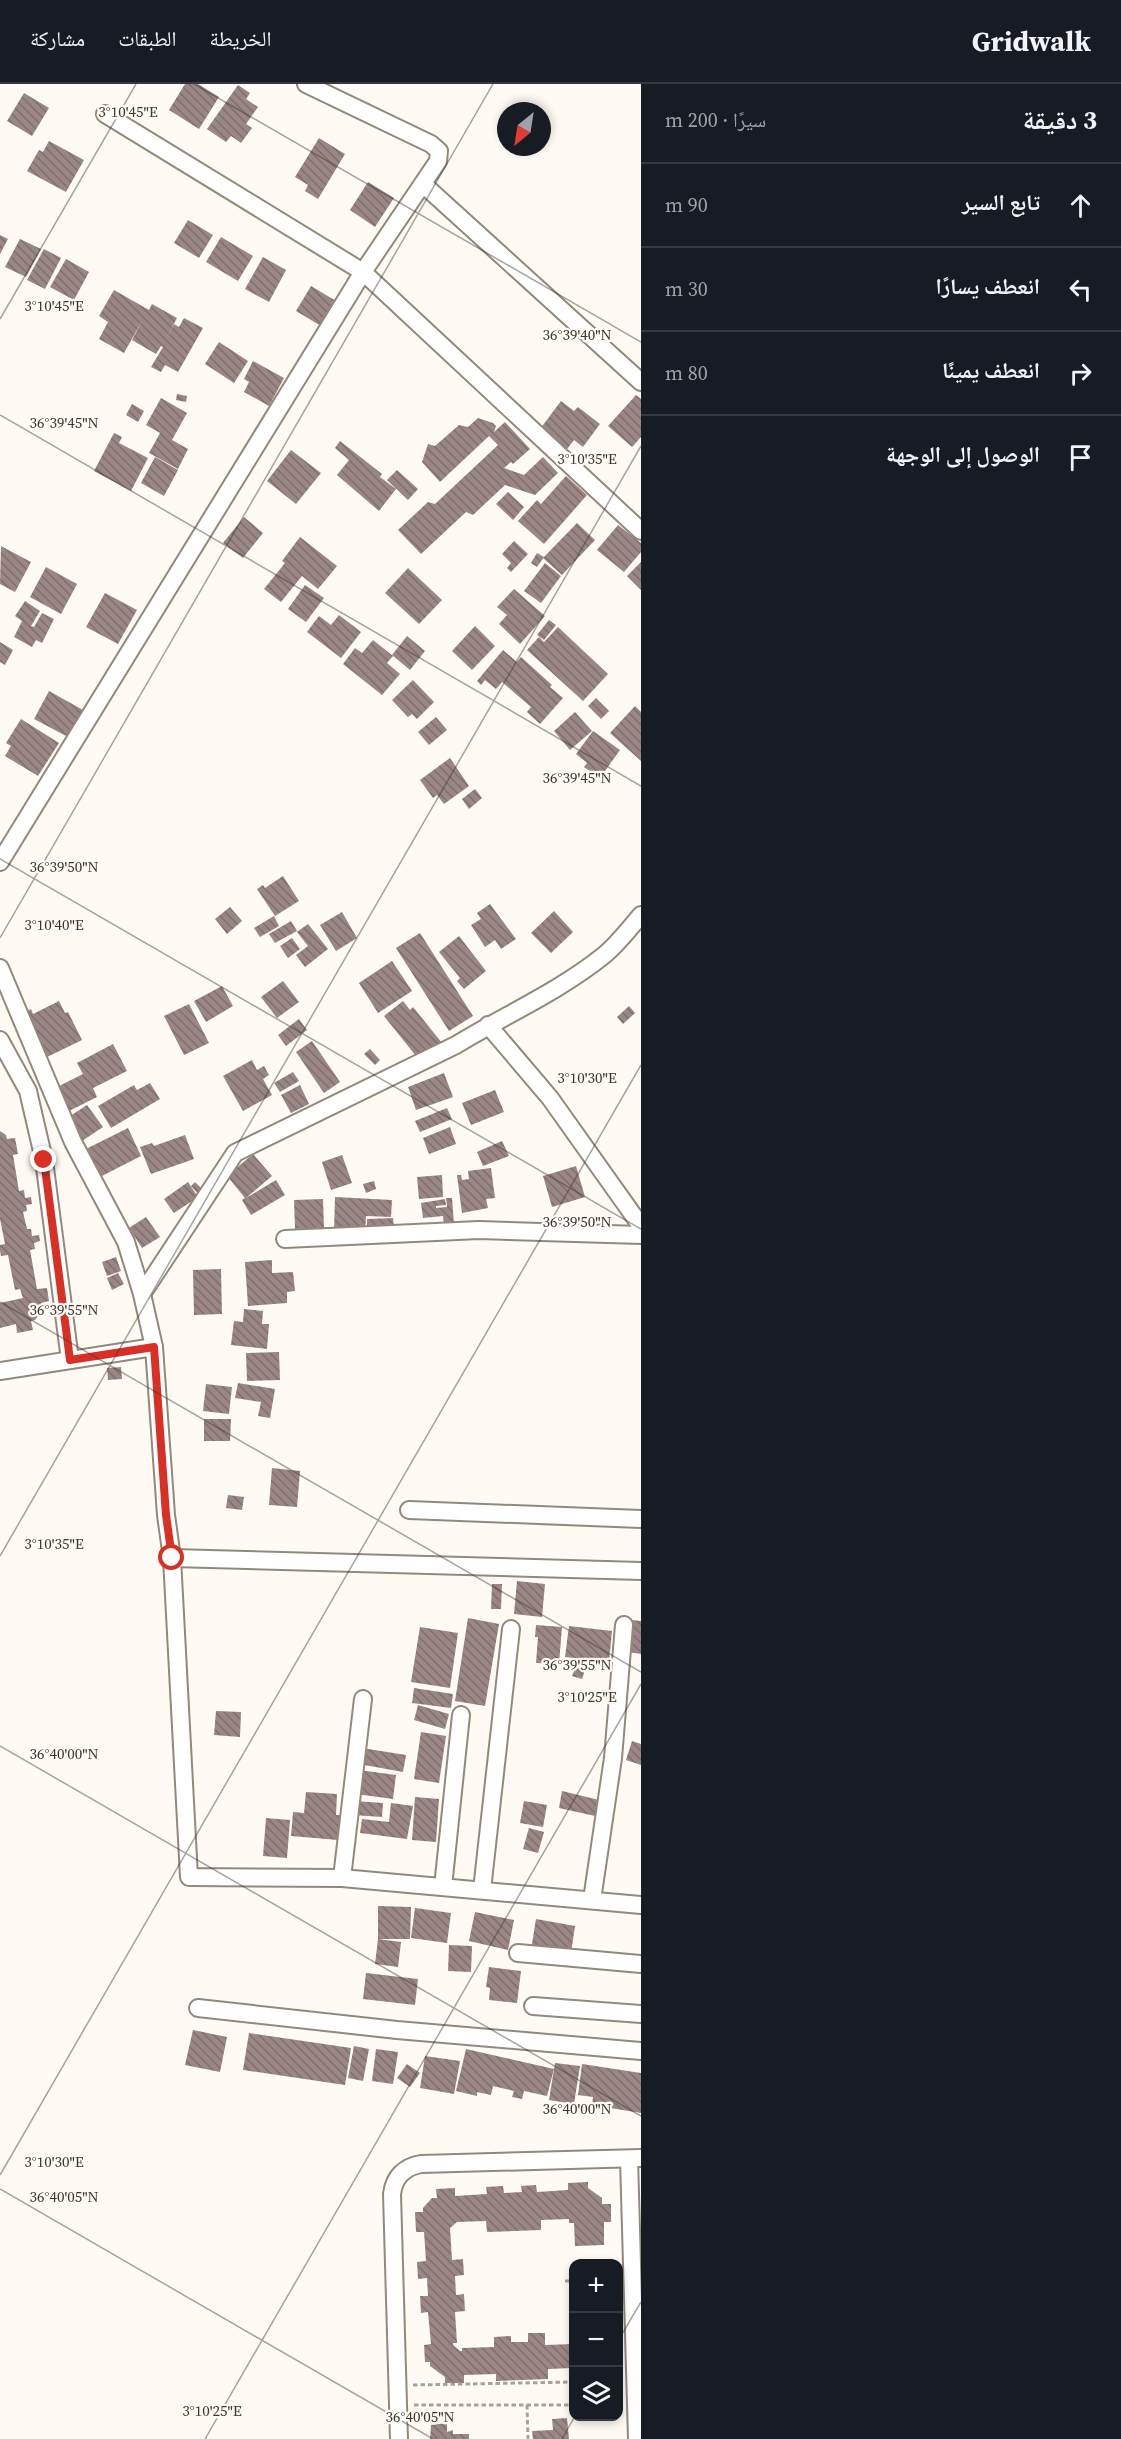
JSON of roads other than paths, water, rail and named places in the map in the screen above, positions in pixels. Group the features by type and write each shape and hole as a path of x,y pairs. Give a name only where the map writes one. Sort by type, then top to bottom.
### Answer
{"street":[{"path":"0,862 363,272 438,162 439,151 432,144 306,84"},
{"path":"105,114 363,272 641,531"},
{"path":"424,185 641,382"},
{"path":"142,1294 236,1153 456,1045 488,1025 532,1004 604,955 641,915"},
{"path":"0,968 73,1142 126,1242 142,1294 154,1347 166,1515 172,1558 189,1877 342,1878 641,1905"},
{"path":"488,1025 550,1098 641,1226"},
{"path":"0,1040 28,1090 44,1160 70,1360"},
{"path":"285,1239 479,1230 641,1235"},
{"path":"0,1371 154,1347"},
{"path":"409,1510 641,1519"},
{"path":"172,1558 641,1571"},
{"path":"591,1900 613,1758 624,1625"},
{"path":"482,1890 511,1629"},
{"path":"342,1878 363,1699"},
{"path":"443,1887 461,1715"},
{"path":"518,1953 641,1964"},
{"path":"532,2006 641,2014"},
{"path":"198,2008 397,2030 641,2050"},
{"path":"399,2439 393,2185 404,2170 421,2164 635,2158 638,2439"}]}
